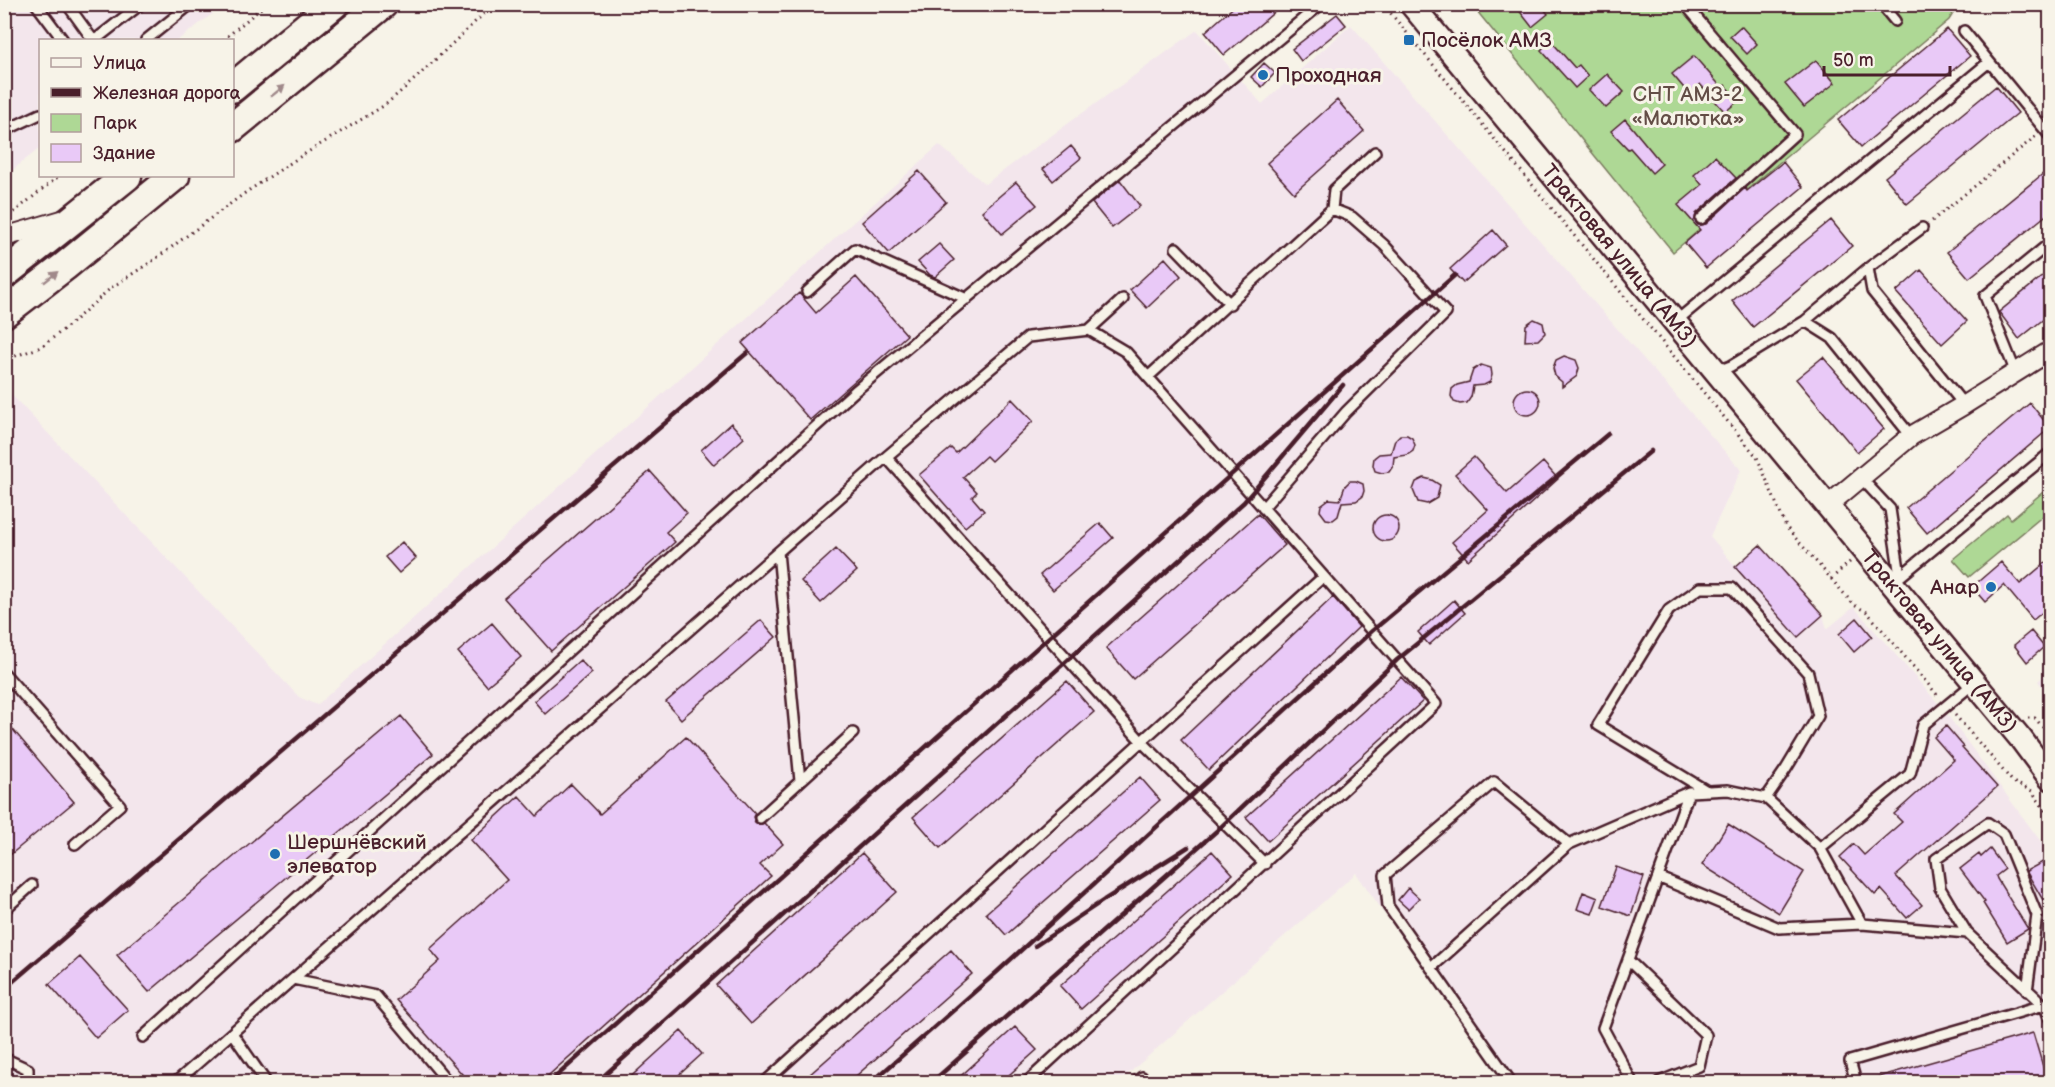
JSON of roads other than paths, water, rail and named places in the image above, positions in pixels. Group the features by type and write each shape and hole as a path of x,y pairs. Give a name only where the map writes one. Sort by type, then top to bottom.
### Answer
{"main road":[{"path":"234,86 334,4"},
{"path":"234,126 383,4"},
{"path":"4,274 126,177"},
{"path":"4,313 66,266 174,177"}],"street":[{"name":"Трактовая улица (АМЗ)","path":"1411,4 1827,506 1896,580 2050,778"},
{"path":"4,237 81,214"},
{"path":"1827,506 1911,436 2050,351"}],"lane":[{"path":"36,4 62,39"},
{"path":"68,4 93,39"},
{"path":"95,39 141,4"},
{"path":"147,39 191,4"},
{"path":"143,1037 855,392 1321,4"},
{"path":"1685,4 1795,134 1701,219"},
{"path":"1881,4 1895,21"},
{"path":"1964,31 2048,133"},
{"path":"1674,322 1989,62"},
{"path":"4,131 39,114"},
{"path":"1149,377 1332,209 1334,190 1375,152"},
{"path":"1263,508 1346,412 1446,313 1384,245 1353,217 1332,209"},
{"path":"1716,372 1731,366 1805,321 1868,268 1922,228"},
{"path":"2016,373 1985,296 2050,243"},
{"path":"1176,248 1230,304"},
{"path":"807,292 855,249 967,299"},
{"path":"1868,268 1872,291 1964,405"},
{"path":"176,1083 886,457 1028,337 1089,330 1123,299"},
{"path":"1805,321 1832,338 1911,436"},
{"path":"1028,1083 1436,704 1126,352 1089,330"},
{"path":"1896,580 2050,453"},
{"path":"886,457 1142,742 1265,864"},
{"path":"1861,478 1890,509 1896,580"},
{"path":"778,552 800,781"},
{"path":"765,1083 1323,577"},
{"path":"1707,791 1598,726 1669,610 1700,588 1732,588 1808,673 1818,716 1786,770 1766,798"},
{"path":"4,673 120,805 75,844"},
{"path":"1820,848 1910,774 1923,725 1974,683"},
{"path":"760,818 853,734"},
{"path":"1510,1083 1388,906 1384,875 1494,782 1569,844"},
{"path":"1431,968 1569,844 1689,792 1728,790 1766,798 1820,848 1862,924"},
{"path":"1632,1083 1603,1028 1689,792"},
{"path":"2027,991 2037,915 2004,834 1988,823 1935,859 1940,888 1967,933 2027,991 2044,1005 2050,1019"},
{"path":"1658,877 1779,928 1862,924 1967,933"},
{"path":"4,910 32,885"},
{"path":"1628,960 1706,1035 1699,1066 1659,1083"},
{"path":"293,979 376,996 448,1083"},
{"path":"1856,1083 1850,1061 2044,1005"},
{"path":"232,1033 266,1083"},
{"path":"4,1058 28,1068 28,1083"}],"railway":[{"path":"550,1082 1455,275"},
{"path":"4,989 747,353"},
{"path":"597,1082 1244,502 1343,385"},
{"path":"872,1082 997,972 1372,631 1608,434"},
{"path":"932,1082 1221,827 1397,660 1651,451"},
{"path":"1035,946 1188,847"}],"place":[{"name":"Посёлок АМЗ","path":"1409,40"},
{"name":"Проходная","path":"1263,75"},
{"name":"Анар","path":"1991,587"},
{"name":"Шершнёвский элеватор","path":"275,854"}],"park label":[{"name":"СНТ АМЗ-2 «Малютка»","path":"1688,106"}]}
